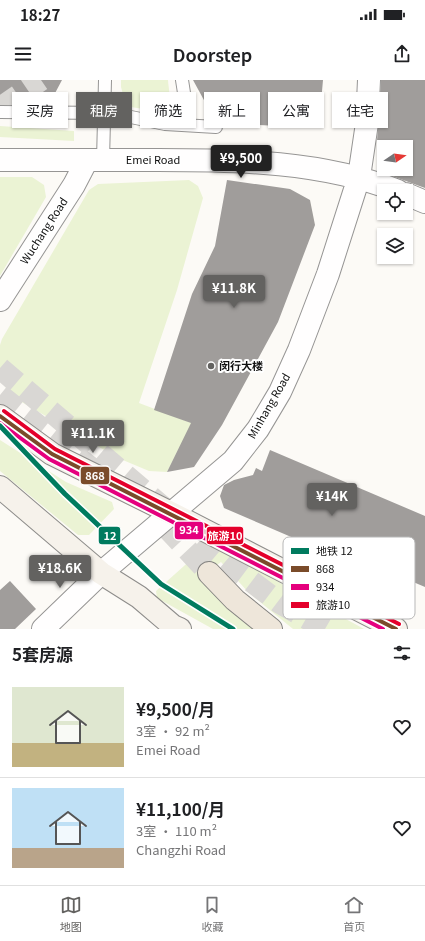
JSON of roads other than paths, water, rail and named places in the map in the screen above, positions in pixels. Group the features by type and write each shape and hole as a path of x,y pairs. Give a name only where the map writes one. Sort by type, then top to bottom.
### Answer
{"main road":[{"path":"0,416 52,454 283,571"},
{"path":"0,487 100,573 139,597 173,626 180,629"},
{"path":"209,573 235,600 271,629"},
{"path":"377,619 396,629"}],"street":[{"name":"Minhang Road","path":"43,629 100,573 173,514 233,461 258,429 280,392 299,350 328,274 359,177 367,123 369,80"},
{"name":"Emei Road","path":"0,160 214,160 305,167 359,177 378,184"},
{"name":"Wuchang Road","path":"0,300 74,185 95,160"},
{"path":"413,197 425,202"}],"lane":[{"path":"105,80 105,92"},
{"path":"182,80 184,92"},
{"path":"0,112 76,113"},
{"path":"95,160 101,128"}],"tunnel":[{"path":"0,108 41,80"},
{"path":"0,368 239,572 283,605"},
{"path":"0,395 90,467"},
{"path":"165,526 209,573"},
{"path":"308,619 325,629"}],"metro line":[{"name":"12","path":"0,426 65,494 161,584 233,629"}],"place":[{"name":"闵行大楼","path":"211,366"}]}
